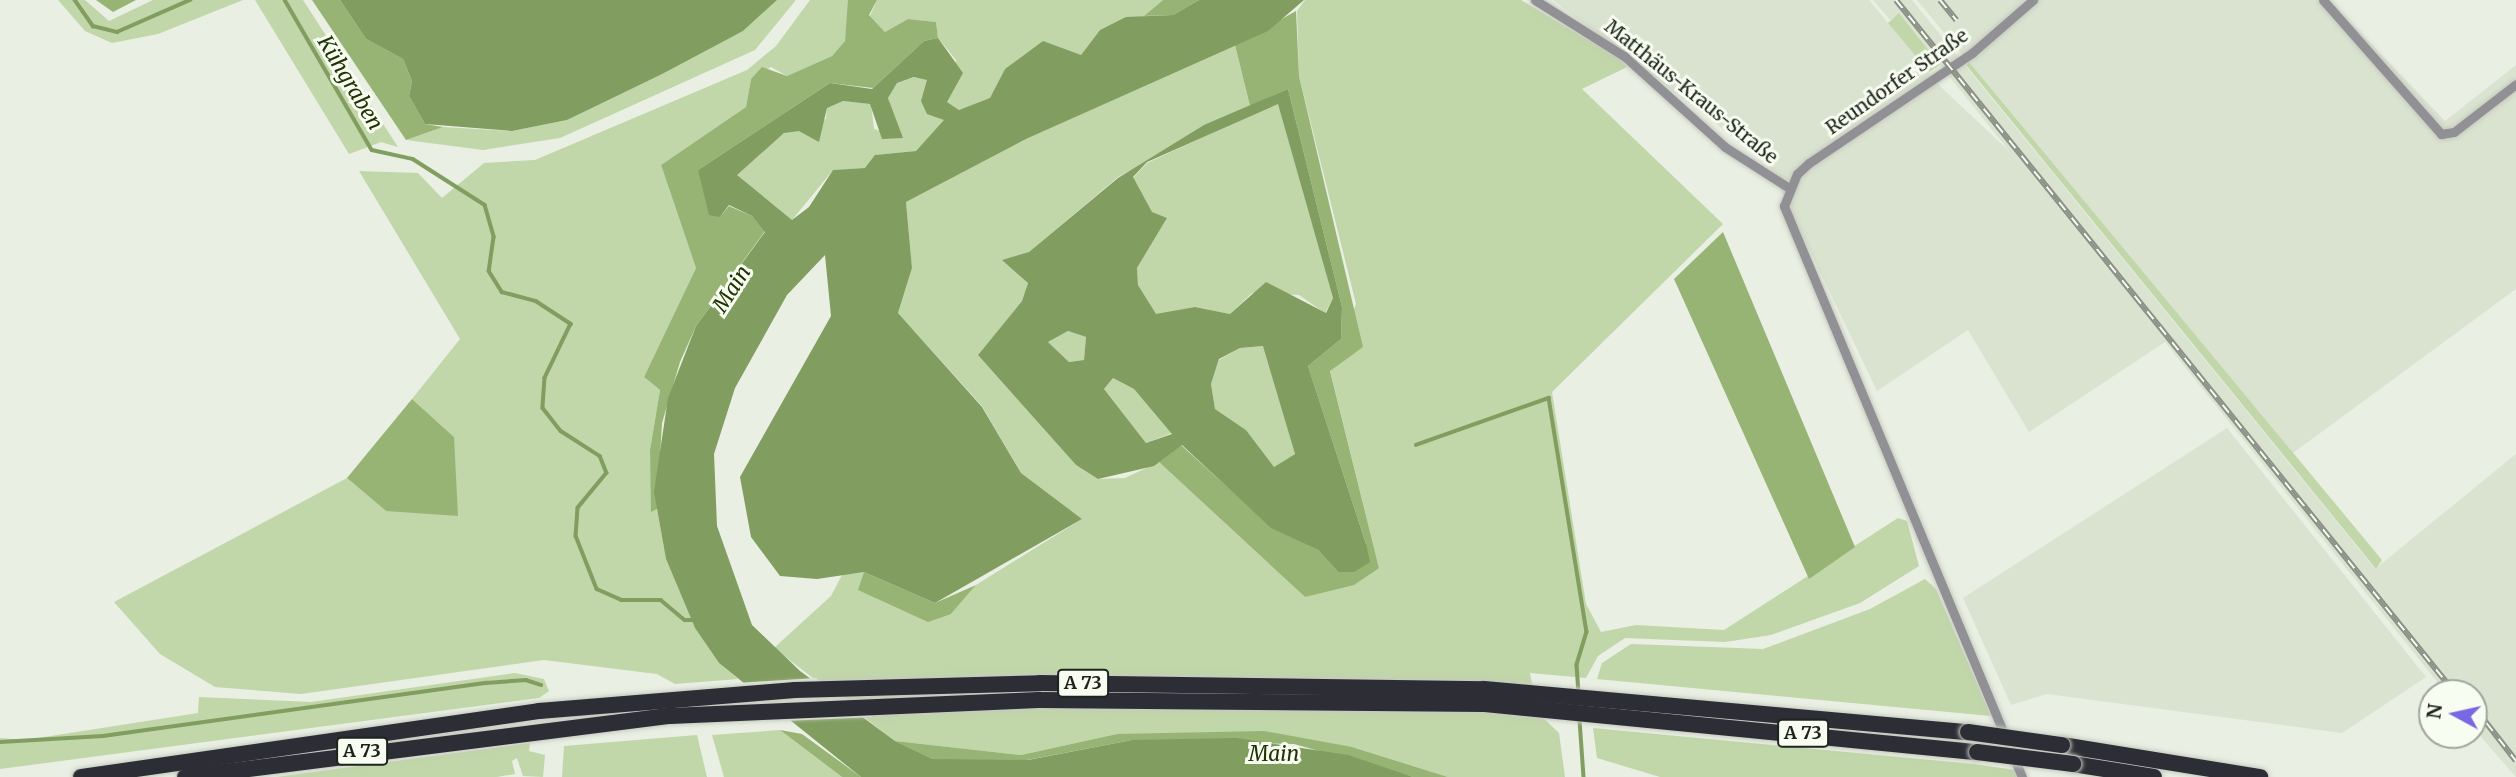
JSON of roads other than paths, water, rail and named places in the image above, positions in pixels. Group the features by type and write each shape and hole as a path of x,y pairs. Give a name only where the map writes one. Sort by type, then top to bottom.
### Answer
{"highway":[{"name":"A 73","path":"80,777 795,690 1157,682 1457,688 1628,699 1968,732 2062,744 2260,777"},
{"name":"A 73","path":"184,777 540,719 799,707 1039,700 1485,704 1977,752 2154,777"}],"street":[{"name":"Matthäus-Kraus-Straße","path":"1535,0 1624,56 1725,147 1787,192"},
{"name":"Reundorfer Straße","path":"1787,192 1810,163 1972,52 2034,0"},
{"path":"2323,0 2441,134 2454,132 2516,84"},
{"path":"1787,192 1785,219 2022,777"}],"water":[{"path":"340,0 777,0 743,31 662,74 567,120 512,131 425,124 409,96 412,81 403,59 366,39"},
{"name":"Main","path":"1199,0 1304,0 1268,31 1026,139 906,202 912,268 898,313 982,407 1021,473 1082,519 935,603 864,572 817,579 780,576 751,537 740,477 831,316 825,255 787,295 735,388 714,454 717,526 752,625 800,671 895,741 933,759 1028,760 1132,740 1236,738 1348,755 1413,777 861,777 719,663 695,628 666,559 654,492 668,398 696,326 765,232 752,216 729,205 720,217 709,215 698,170 830,83 872,89 924,41 938,38 963,73 947,102 959,110 990,98 1005,69 1043,41 1081,55 1100,30 1126,17 1173,15","holes":["914,77 927,80 921,101 927,114 944,120 916,151 875,155 865,168 833,170 809,207 792,220 737,175 784,133 799,131 819,142 827,108 843,101 870,104 882,139 903,138 888,98 897,83"]},
{"path":"1288,89 1342,307 1341,339 1308,366 1366,544 1370,562 1354,572 1338,572 1318,550 1271,528 1182,445 1154,466 1098,479 1076,465 978,355 1022,301 1028,283 1002,260 1029,252 1118,178 1204,125","holes":["1278,104 1333,298 1326,313 1266,282 1230,314 1195,307 1156,314 1138,285 1137,268 1167,218 1152,212 1133,177 1147,162","1068,331 1086,337 1084,360 1069,362 1048,342","1263,346 1295,454 1274,467 1246,430 1215,409 1211,384 1219,359 1240,348","1113,378 1134,389 1172,434 1146,443 1104,389"]}],"waterway":[{"name":"Kühgraben","path":"75,0 93,26 117,32 190,0"},
{"name":"Kühgraben","path":"285,0 372,150 413,159 485,205 494,237 489,271 502,292 536,301 571,324 545,378 543,408 561,431 600,456 607,473 578,508 576,536 597,589 622,600 661,600 685,620 694,620"},
{"path":"1416,445 1549,398 1587,632 1577,665 1579,691"},
{"path":"0,742 103,736 486,683 526,680 541,685"},
{"path":"1580,720 1584,777"}],"railway":[{"path":"1896,0 2444,679"},
{"path":"1940,0 1956,20"},
{"path":"2488,725 2516,761"}]}
